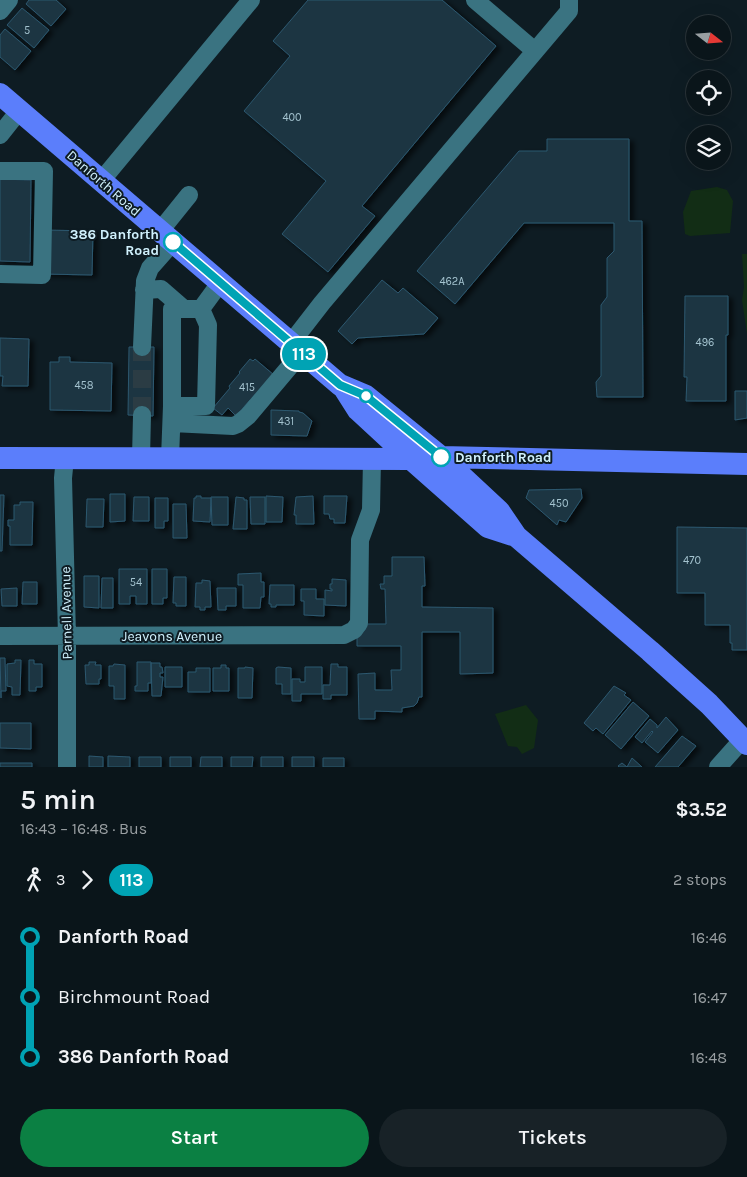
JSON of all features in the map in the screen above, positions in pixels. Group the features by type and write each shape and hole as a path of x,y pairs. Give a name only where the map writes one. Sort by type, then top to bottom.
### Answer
{"main road":[{"name":"Danforth Road","path":"0,94 344,388 358,410 488,526 516,536"},
{"name":"Danforth Road","path":"344,388 366,396 441,457 499,511 516,536 650,651 709,704 745,741"},
{"path":"0,458 411,459 441,457 747,464"}],"street":[{"path":"0,11 9,0"},
{"path":"101,181 251,0"},
{"path":"475,0 535,51"},
{"path":"177,417 198,425 227,424 233,426 248,416 297,348 322,303 535,51 569,6"},
{"path":"0,134 19,111"},
{"path":"0,171 44,171 42,275 0,274"},
{"path":"142,347 145,281 166,236 189,195"},
{"path":"170,458 177,417 172,309 193,309 220,282"},
{"path":"144,290 161,289 193,309 208,325 206,406 177,417"},
{"path":"141,458 142,415"},
{"name":"Parnell Avenue","path":"64,458 67,767"},
{"name":"Jeavons Avenue","path":"0,636 344,635 354,630 359,624 360,540 371,510 372,459"},
{"path":"718,767 745,741"}],"green space":[{"path":"717,187 727,190 733,201 730,233 690,236 685,234 683,212 691,191"},
{"path":"742,254 747,254 747,334 742,300 744,287"},
{"path":"526,705 538,720 534,748 522,754 517,747 508,746 495,714"}],"building":[{"path":"29,0 56,0 66,9 51,26 26,4"},
{"path":"308,0 442,0 496,46 362,206 375,216 328,272 282,234 326,181 244,111 290,56 273,41"},
{"path":"22,8 49,30 34,48 7,25"},
{"path":"5,29 31,51 15,70 0,57 0,35"},
{"path":"547,139 629,139 629,221 642,221 643,397 597,397 596,382 601,376 601,305 607,297 607,258 614,251 614,223 524,223 455,304 417,271 519,151 547,151"},
{"path":"0,179 31,180 30,262 0,261"},
{"path":"44,230 93,231 92,275 43,274"},
{"path":"382,280 398,293 403,288 438,318 424,334 358,338 352,344 338,331"},
{"path":"685,296 728,296 726,401 686,401 687,377 684,377"},
{"path":"0,338 29,339 28,386 2,386 3,376 0,376"},
{"path":"129,347 154,347 153,416 128,415"},
{"path":"59,357 70,357 70,362 112,363 111,411 50,410 50,362 59,362"},
{"path":"250,359 253,361 255,359 274,375 254,403 250,400 236,416 228,408 222,415 213,408 230,388 229,386"},
{"path":"735,391 747,391 747,418 735,420"},
{"path":"271,410 299,411 303,413 312,421 307,436 271,435"},
{"path":"581,489 582,498 566,522 559,520 557,525 526,498 529,490"},
{"path":"110,494 125,494 125,521 110,522"},
{"path":"0,495 4,495 2,551 0,551"},
{"path":"196,496 211,498 210,522 193,521 194,498"},
{"path":"266,496 283,497 282,522 266,522"},
{"path":"313,496 314,524 296,524 296,515 294,515 296,497"},
{"path":"324,496 347,496 345,523 334,523 334,519 330,519 329,514 324,514"},
{"path":"134,497 149,497 149,521 133,521"},
{"path":"211,497 228,497 228,525 212,525"},
{"path":"236,497 247,500 247,529 233,529"},
{"path":"250,497 265,497 265,524 251,524"},
{"path":"155,498 168,498 168,521 164,521 164,528 155,528"},
{"path":"87,499 104,499 103,527 86,527"},
{"path":"20,502 33,502 32,545 10,545 10,526 8,526 8,520 14,520 14,505 20,505"},
{"path":"173,504 186,504 187,538 173,538"},
{"path":"677,527 747,528 747,650 732,650 730,625 705,625 705,593 677,593"},
{"path":"392,557 424,557 425,586 422,586 422,607 493,608 493,673 460,674 460,632 422,632 422,697 419,697 414,706 402,708 402,712 375,711 375,719 359,719 358,674 375,673 375,690 392,690 391,670 401,670 401,646 357,646 357,630 365,630 365,624 386,624 385,589 381,589 380,584 384,584 384,576 392,576"},
{"path":"119,569 147,569 147,604 136,604 136,596 130,596 130,604 119,604"},
{"path":"152,569 167,569 167,598 163,598 163,604 152,604"},
{"path":"261,573 261,582 264,582 264,597 261,597 260,608 243,608 243,585 238,585 238,574"},
{"path":"84,576 99,576 99,608 84,607"},
{"path":"174,577 186,577 186,606 176,606 176,603 173,603"},
{"path":"102,578 113,578 113,608 101,608"},
{"path":"332,579 346,580 346,606 325,605 325,590 332,591 330,584 332,584"},
{"path":"202,580 210,581 211,607 205,607 205,610 195,607 196,583 202,583"},
{"path":"23,582 37,582 37,604 22,604"},
{"path":"270,585 294,585 294,605 276,605 276,607 271,607 271,604 269,604"},
{"path":"17,588 17,606 2,606 1,589"},
{"path":"217,588 236,588 236,606 226,606 226,610 218,610"},
{"path":"301,589 316,589 316,599 324,599 324,616 304,615 304,601 301,601"},
{"path":"0,658 5,658 6,691 1,691 1,698"},
{"path":"15,660 21,660 20,695 12,695 12,687 7,686 7,664 15,663"},
{"path":"29,660 34,660 34,664 42,664 42,687 36,687 36,691 29,691"},
{"path":"89,662 96,662 95,665 101,665 99,684 86,684 85,665 89,665"},
{"path":"137,662 151,662 151,683 148,683 148,691 135,691 135,686 137,686"},
{"path":"151,663 160,663 160,667 162,667 163,673 160,673 160,677 163,677 161,696 152,696"},
{"path":"114,664 125,665 125,699 114,699 114,686 109,686 109,666"},
{"path":"331,664 338,664 338,667 347,667 347,695 331,695 331,699 323,699 323,685 330,685"},
{"path":"221,665 226,665 226,668 229,668 229,691 213,691 213,668 221,668"},
{"path":"165,667 182,667 182,687 165,687"},
{"path":"305,667 322,667 322,694 301,694 301,701 292,701 292,679 300,679 300,682 305,682"},
{"path":"196,668 210,668 210,692 188,692 188,672 196,672"},
{"path":"238,668 253,668 252,698 238,698"},
{"path":"276,668 291,668 291,694 282,694 282,684 276,684"},
{"path":"614,686 626,693 624,695 631,700 603,734 596,728 593,731 584,723"},
{"path":"633,702 649,716 621,749 605,735"},
{"path":"666,717 678,730 658,753 645,742 652,731 642,743 635,737 650,719 657,725 657,728"},
{"path":"0,723 31,723 31,749 0,748"},
{"path":"682,736 696,746 678,767 655,767"},
{"path":"89,756 103,757 103,767 89,767"},
{"path":"108,756 130,757 130,767 108,767"},
{"path":"139,757 161,757 161,767 139,767"},
{"path":"170,757 191,757 191,767 170,767"},
{"path":"201,757 222,757 222,767 200,767"},
{"path":"231,757 253,757 252,767 231,767"},
{"path":"261,757 283,757 283,767 261,767"},
{"path":"292,757 314,757 314,767 292,767"},
{"path":"323,758 344,758 344,767 323,767"},
{"path":"632,758 642,767 627,767"},
{"path":"0,763 32,763 32,767 0,767"},
{"path":"622,763 627,767 619,767 618,766"}],"tunnel":[{"path":"142,347 142,415"}],"bus line":[{"name":"113","path":"173,242 340,385 366,396 441,457"}],"place":[{"name":"386 Danforth Road","path":"173,242"},
{"name":"Danforth Road","path":"441,457"}]}
